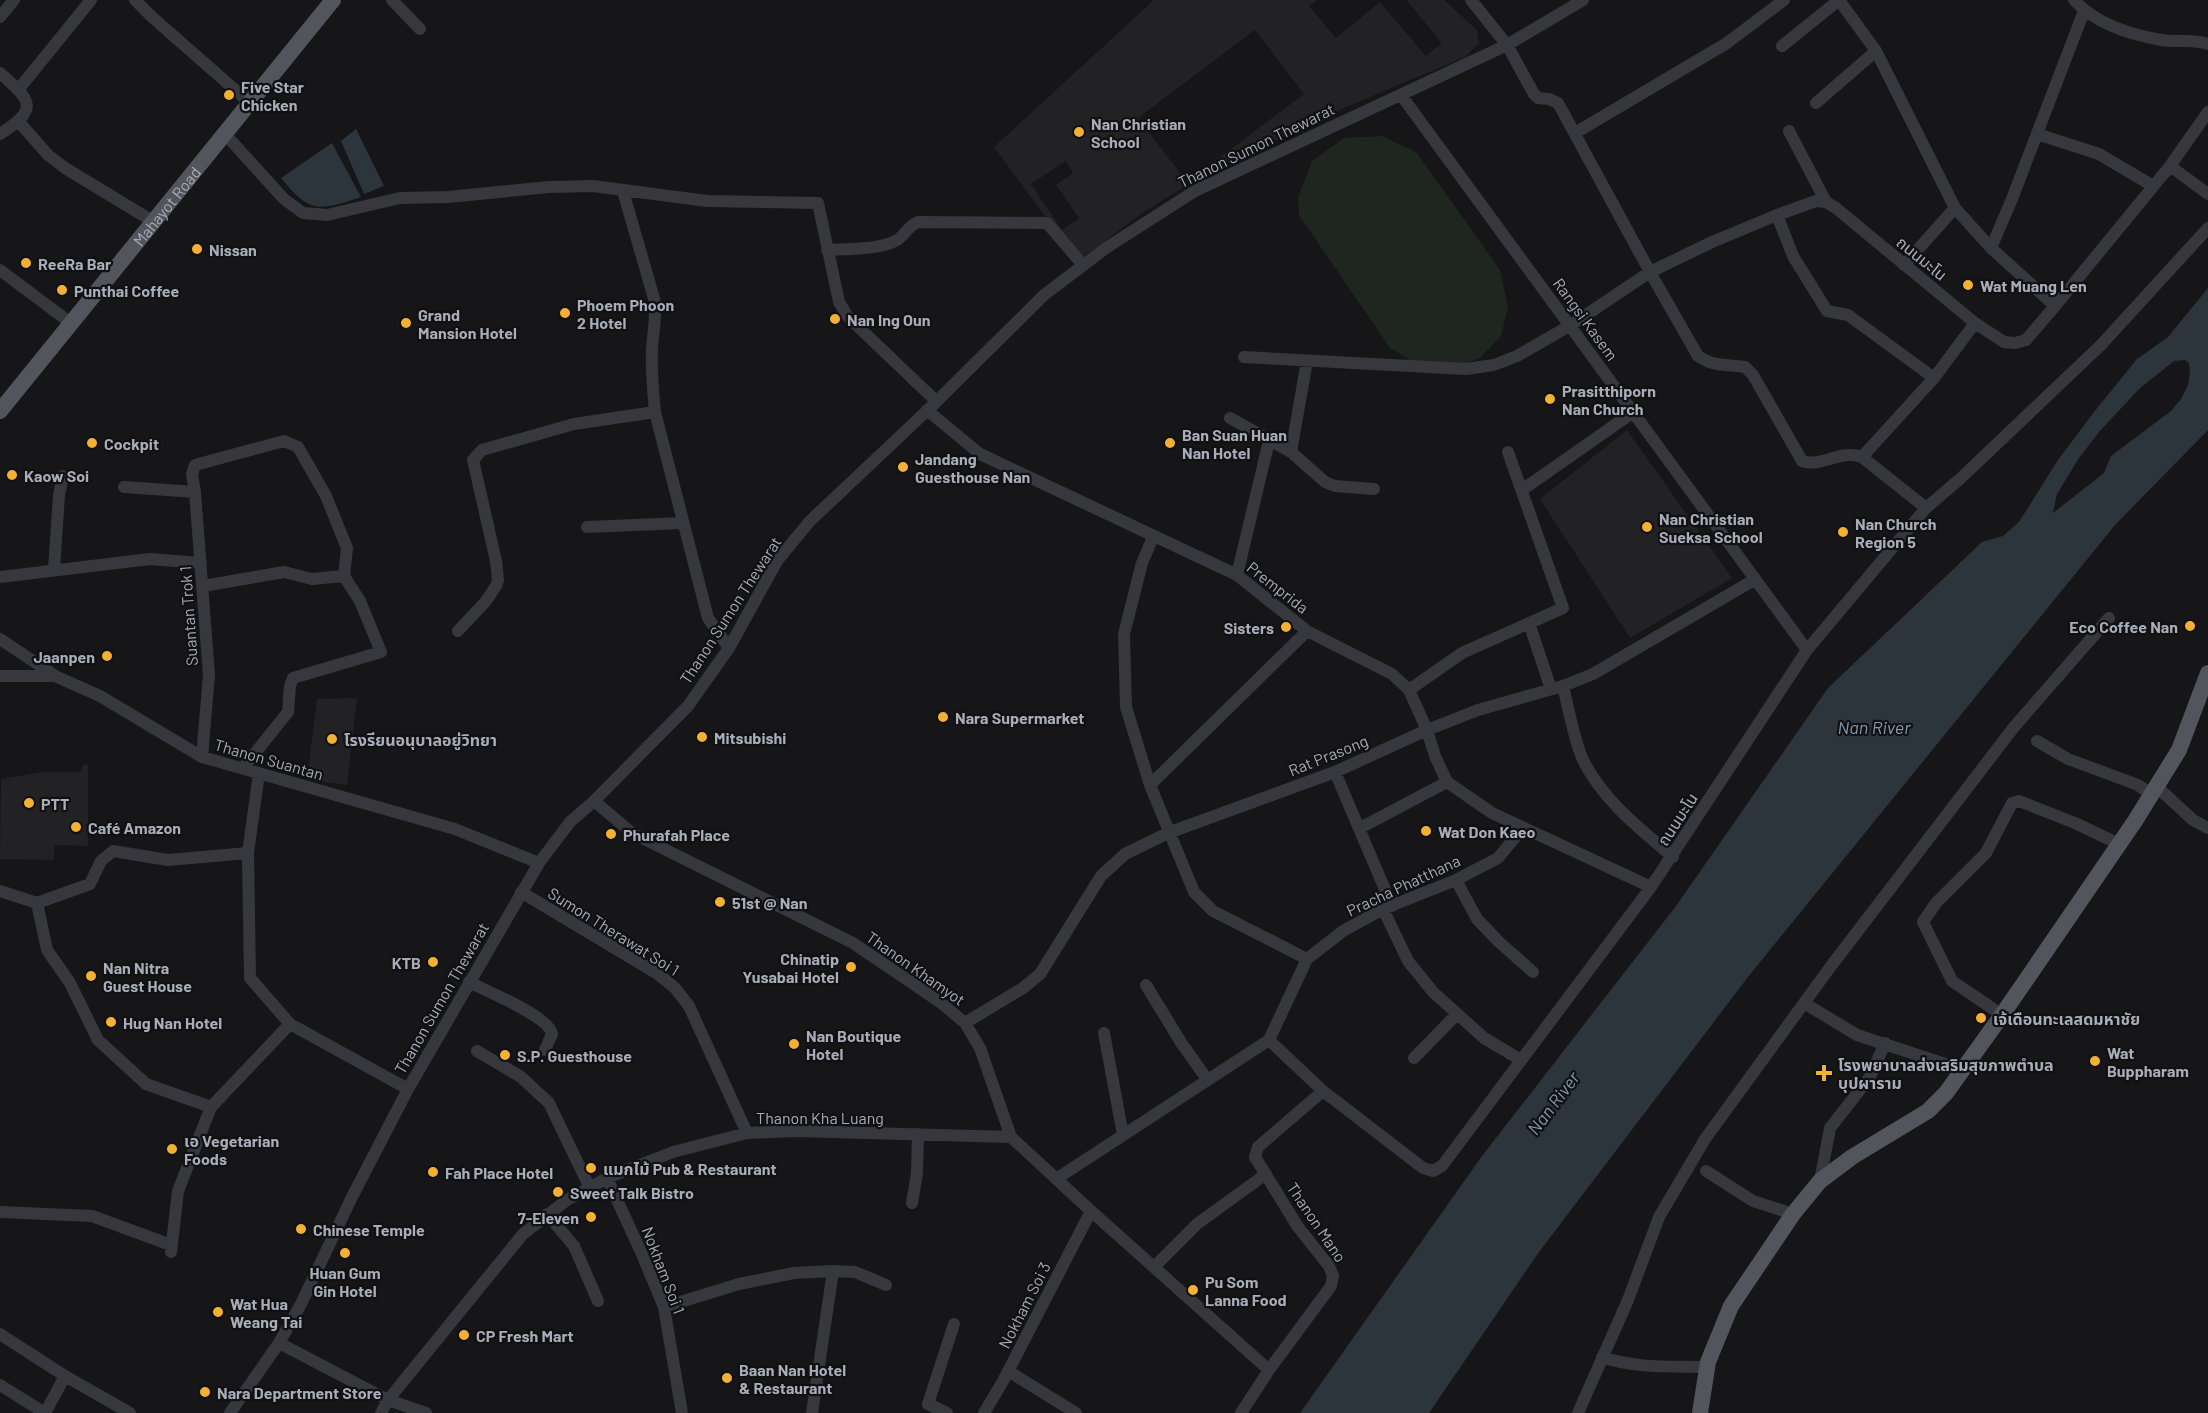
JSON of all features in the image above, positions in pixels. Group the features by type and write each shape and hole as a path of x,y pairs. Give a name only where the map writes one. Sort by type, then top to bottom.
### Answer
{"main road":[{"name":"Mahayot Road","path":"0,411 333,0"},
{"path":"1700,1413 1708,1367 1731,1306 1793,1214 1820,1181 1852,1157 1928,1111 1946,1093 2119,844 2179,750 2208,673"}],"street":[{"path":"0,17 14,0"},
{"path":"18,90 91,0"},
{"path":"135,0 250,102"},
{"path":"392,0 420,29"},
{"path":"1472,0 1507,45 1534,94 1538,98 1558,103 1698,356 1707,363 1745,367 1753,375 1802,461 1810,464 1850,453 1862,457 1926,508"},
{"name":"Thanon Sumon Thewarat","path":"230,1413 279,1343 301,1304 352,1197 408,1089 539,863 570,822 594,801 688,706 729,648 777,561 810,521 932,406 1044,295 1083,265 1195,190 1507,45 1582,0"},
{"path":"1575,133 1728,44 1784,0"},
{"path":"1782,46 1839,0 1876,51 1955,208 1991,248 2055,306"},
{"path":"2074,0 2084,11 2111,26 2164,40 2197,40 2208,45"},
{"path":"1991,248 2084,11"},
{"path":"1816,102 1876,51"},
{"path":"0,73 18,90 27,103 26,113 19,122 0,134"},
{"name":"Rangsi Kasem","path":"1401,95 1807,650"},
{"name":"ถนนมะโน","path":"1826,202 1975,323 2004,342 2015,343 2026,340 2055,306 2170,166 2208,112"},
{"path":"19,122 48,155 65,168 154,222"},
{"path":"1789,131 1826,202"},
{"path":"224,133 284,199 303,213 327,215 400,198 448,197 549,187 593,186 623,191 655,302 656,319 652,348 655,412 708,618 729,648"},
{"path":"2037,134 2099,154 2153,186"},
{"path":"2170,166 2208,194"},
{"name":"Premprida","path":"623,191 706,201 818,203 838,302 848,317 980,454 1237,575 1307,631 1392,674 1408,690 1427,730 1435,756 1447,782"},
{"path":"1244,357 1466,369 1494,365 1517,356 1571,326 1650,272 1777,214 1816,201 1826,202"},
{"path":"1904,265 1955,208"},
{"path":"1777,214 1793,256 1827,311 1848,315 1934,378"},
{"path":"827,250 886,244 895,241 918,222 1047,223 1083,265"},
{"name":"ถนนมะโน","path":"1323,1091 1423,1168 1433,1171 1442,1166 1651,888 1807,650 1926,508 1961,478 2101,345 2208,228"},
{"path":"0,270 72,324"},
{"path":"1862,457 1934,378 1975,323"},
{"path":"1291,452 1307,361"},
{"path":"458,631 486,601 498,580 496,561 473,460 482,450 574,424 655,412"},
{"path":"1522,490 1632,413"},
{"path":"1230,418 1291,452 1325,482 1335,486 1374,489"},
{"name":"Suantan Trok 1","path":"202,757 209,675 192,474 195,465 284,441 298,447 326,496 347,548 344,576"},
{"path":"1237,575 1269,441"},
{"path":"1408,690 1462,653 1563,608 1508,452"},
{"path":"54,569 59,495 63,476"},
{"path":"124,487 195,492"},
{"path":"587,527 683,523"},
{"path":"1153,537 1142,563 1125,634 1126,707 1150,785 1194,892 1203,903 1213,911 1307,959"},
{"path":"0,577 150,559 201,563"},
{"path":"203,586 284,572 312,579 344,576 360,601 381,652 293,678 290,686 288,712 243,768"},
{"name":"Rat Prasong","path":"965,1023 1023,988 1040,974 1101,876 1125,854 1168,833 1335,772 1427,730 1478,710 1557,688 1593,674 1754,580"},
{"path":"1578,1413 1628,1300 1659,1217 1705,1138 1803,1003 2014,727 2109,618"},
{"path":"1529,623 1557,688 1583,762 1606,795 1634,824 1673,856"},
{"path":"1150,785 1307,631"},
{"path":"0,639 55,676"},
{"name":"Thanon Suantan","path":"0,676 55,676 100,696 202,757 455,829 539,863"},
{"path":"2037,741 2068,759 2154,790 2208,828"},
{"path":"1335,772 1360,828 1408,960 1433,992 1484,1038 1521,1060"},
{"path":"259,773 248,853 250,978 290,1024 408,1089"},
{"path":"1360,828 1447,782 1492,813 1522,829 1651,888"},
{"name":"Thanon Khamyot","path":"594,801 632,833 853,943 940,1002 965,1023 980,1048 1011,1137 1269,1370"},
{"path":"2002,1015 1952,981 1945,971 1923,921 1936,903 1986,854 2012,803 2019,801 2075,822 2119,844"},
{"name":"Pracha Phatthana","path":"1269,1040 1307,959 1342,931 1388,908 1456,880 1498,858 1522,829"},
{"path":"0,891 37,903 90,884 100,861 113,851 168,860 248,853"},
{"path":"1456,880 1477,919 1533,972"},
{"name":"Sumon Therawat Soi 1","path":"521,892 658,974 675,988 689,1006 747,1133"},
{"path":"37,903 46,950 70,983 98,1040 146,1084 210,1107"},
{"path":"469,982 547,1024 552,1034 545,1050"},
{"path":"1146,985 1182,1044 1207,1078"},
{"path":"1803,1003 1857,1035 1951,1066"},
{"path":"1414,1058 1457,1014"},
{"path":"0,1212 92,1216 171,1248 178,1191 210,1107 290,1024"},
{"path":"1104,1033 1123,1135"},
{"path":"1056,1179 1207,1078 1269,1040 1323,1091"},
{"path":"1820,1181 1830,1128 1870,1077 1885,1043"},
{"path":"477,1051 520,1077 549,1103 589,1186"},
{"name":"Thanon Mano","path":"1241,1413 1269,1370 1331,1286 1334,1276 1329,1266 1298,1227 1255,1157 1258,1147 1323,1091"},
{"name":"Thanon Kha Luang","path":"381,1413 388,1400 523,1234 547,1214 589,1186 607,1178 673,1152 747,1133 796,1131 1011,1137"},
{"path":"912,1203 917,1173 918,1134"},
{"path":"1706,1171 1754,1201 1793,1214"},
{"path":"1154,1267 1197,1224 1266,1174"},
{"name":"Nokham Soi 1","path":"607,1178 664,1307 682,1413"},
{"name":"Nokham Soi 3","path":"984,1413 1091,1211"},
{"path":"547,1214 574,1246 598,1301"},
{"path":"812,1413 833,1271"},
{"path":"664,1307 739,1284 795,1273 855,1272 886,1285"},
{"path":"947,1413 928,1404 954,1324"},
{"path":"0,1334 65,1376 130,1413"},
{"path":"279,1343 388,1400 426,1413"},
{"path":"1602,1357 1619,1363 1643,1367 1708,1367"},
{"path":"1008,1371 1076,1413"},
{"path":"0,1385 45,1413 65,1376"}],"shaded area":[{"name":"Nan Christian School","path":"1154,0 1317,0 1309,6 1336,38 1380,2 1426,56 1442,43 1406,0 1444,0 1477,30 1479,43 1465,57 1339,110 1203,175 1144,212 1078,261 994,147","holes":["1255,30 1304,94 1187,182 1138,118","1066,161 1073,173 1056,185 1079,218 1062,230 1031,184"]},
{"path":"1382,136 1416,152 1500,270 1508,307 1501,336 1480,358 1454,368 1421,366 1390,348 1299,215 1298,197 1312,161 1344,138"},
{"path":"1627,430 1732,578 1630,638 1540,499"},
{"name":"โรงรียนอนุบาลอยู่วิทยา","path":"357,698 347,785 307,780 317,699"},
{"path":"83,765 88,765 88,846 54,845 54,860 0,859 1,779 43,772 81,772"}],"water":[{"path":"356,129 384,186 364,194 341,141"},
{"path":"332,143 361,197 325,207 308,204 281,178"},
{"name":"Nan River","path":"2208,288 2208,430 2115,525 1748,977 1539,1252 1429,1413 1300,1413 1482,1156 1676,906 1828,688 1982,542 2003,536 2019,522 2058,460 2094,412 2137,359 2168,337","holes":["2185,360 2189,363 2188,385 2181,399 2171,411 2111,456 2104,473 2053,513 2057,494 2079,458 2099,432 2139,389 2174,361"]}],"place":[{"name":"Five Star Chicken","path":"229,95"},
{"name":"Nan Christian School","path":"1079,132"},
{"name":"Nissan","path":"197,249"},
{"name":"ReeRa Bar","path":"26,263"},
{"name":"Wat Muang Len","path":"1968,285"},
{"name":"Punthai Coffee","path":"62,290"},
{"name":"Phoem Phoon 2 Hotel","path":"565,313"},
{"name":"Nan Ing Oun","path":"835,319"},
{"name":"Grand Mansion Hotel","path":"406,323"},
{"name":"Prasitthiporn Nan Church","path":"1550,399"},
{"name":"Cockpit","path":"92,443"},
{"name":"Ban Suan Huan Nan Hotel","path":"1170,443"},
{"name":"Jandang Guesthouse Nan","path":"903,467"},
{"name":"Kaow Soi","path":"12,475"},
{"name":"Nan Christian Sueksa School","path":"1647,527"},
{"name":"Nan Church Region 5","path":"1843,532"},
{"name":"Eco Coffee Nan","path":"2190,626"},
{"name":"Sisters","path":"1286,627"},
{"name":"Jaanpen","path":"107,656"},
{"name":"Nara Supermarket","path":"943,717"},
{"name":"Mitsubishi","path":"702,737"},
{"name":"โรงรียนอนุบาลอยู่วิทยา","path":"332,739"},
{"name":"PTT","path":"29,803"},
{"name":"Café Amazon","path":"76,827"},
{"name":"Wat Don Kaeo","path":"1426,831"},
{"name":"Phurafah Place","path":"611,834"},
{"name":"51st @ Nan","path":"720,902"},
{"name":"KTB","path":"433,962"},
{"name":"Chinatip Yusabai Hotel","path":"851,967"},
{"name":"Nan Nitra Guest House","path":"91,976"},
{"name":"เจ้เดือนทะเลสดมหาชัย","path":"1981,1018"},
{"name":"Hug Nan Hotel","path":"111,1022"},
{"name":"Nan Boutique Hotel","path":"794,1044"},
{"name":"S.P. Guesthouse","path":"505,1055"},
{"name":"Wat Buppharam","path":"2095,1061"},
{"name":"โรงพยาบาลส่งเสริมสุขภาพตำบล บุปผาราม","path":"1824,1073"},
{"name":"เอ Vegetarian Foods","path":"172,1149"},
{"name":"แมกไม้ Pub & Restaurant","path":"591,1168"},
{"name":"Fah Place Hotel","path":"433,1172"},
{"name":"Sweet Talk Bistro","path":"558,1192"},
{"name":"7-Eleven","path":"591,1217"},
{"name":"Chinese Temple","path":"301,1229"},
{"name":"Huan Gum Gin Hotel","path":"345,1253"},
{"name":"Pu Som Lanna Food","path":"1193,1290"},
{"name":"Wat Hua Weang Tai","path":"218,1312"},
{"name":"CP Fresh Mart","path":"464,1335"},
{"name":"Baan Nan Hotel & Restaurant","path":"727,1378"},
{"name":"Nara Department Store","path":"205,1392"}]}
